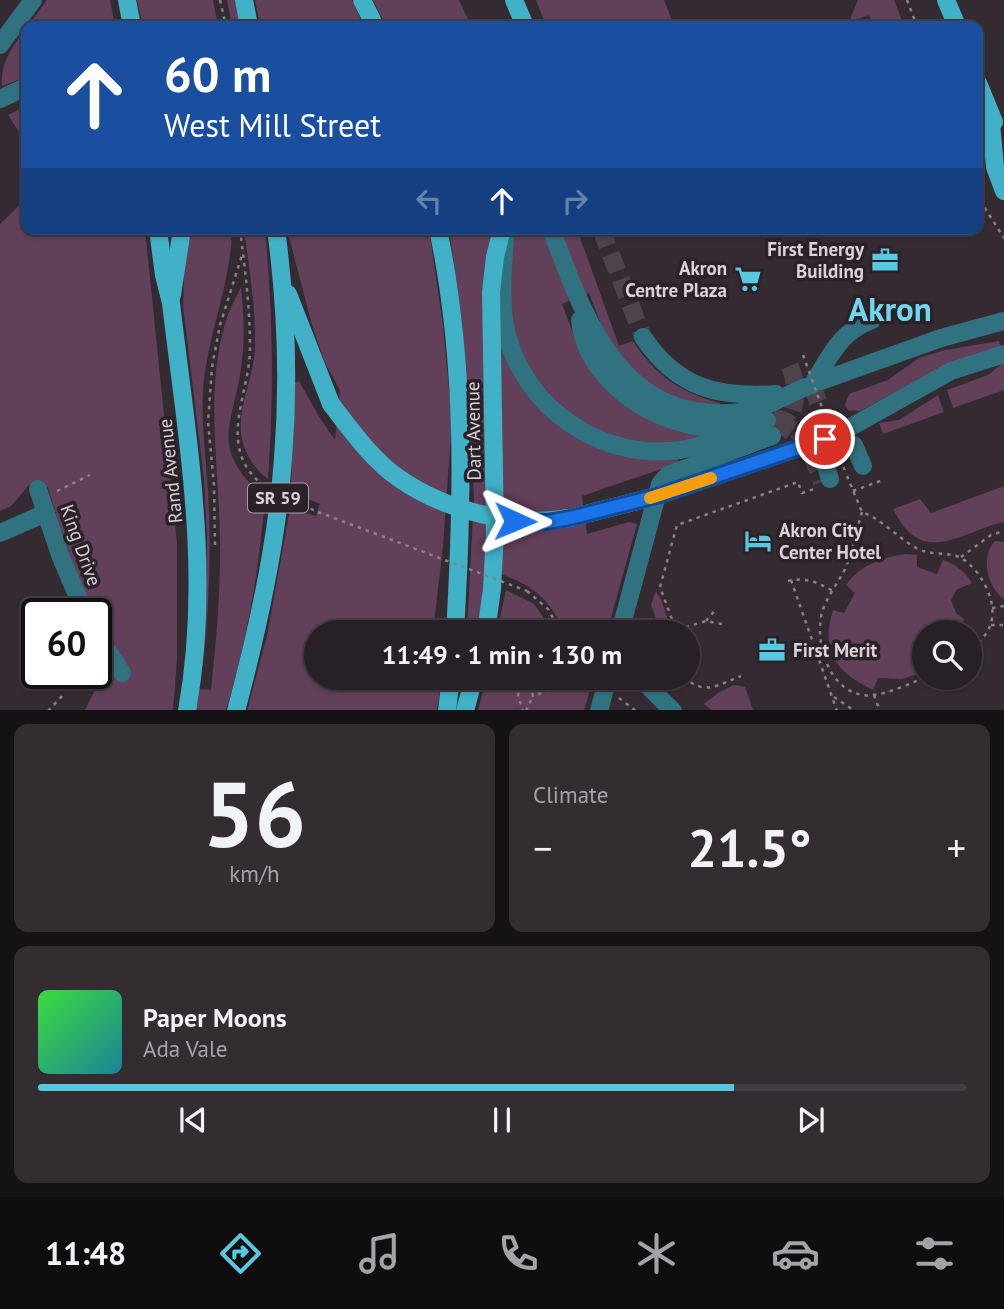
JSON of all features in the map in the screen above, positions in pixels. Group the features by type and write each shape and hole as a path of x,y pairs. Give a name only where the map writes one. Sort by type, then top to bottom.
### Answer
{"main road":[{"path":"127,0 131,21"},
{"path":"244,0 248,21"},
{"path":"362,0 372,20"},
{"path":"514,0 523,21"},
{"path":"947,0 955,21"},
{"path":"983,96 1004,139"},
{"path":"990,113 995,167 1004,191"},
{"name":"Rand Avenue","path":"159,235 171,303 191,458 197,534 197,615 187,710"},
{"path":"171,303 181,235"},
{"name":"SR 59","path":"236,710 265,581 282,472 283,281 277,235"},
{"path":"440,235 451,306 462,472 456,620"},
{"name":"Dart Avenue","path":"488,620 495,532 491,292 495,257 502,235"},
{"path":"283,281 331,404 360,442 400,479 439,499 515,521 547,522 570,518 657,496"},
{"path":"447,710 449,690"},
{"path":"466,710 471,690"}],"street":[{"path":"0,45 33,0"},
{"path":"0,99 21,89"},
{"path":"504,235 503,295 506,333 511,348 526,379 566,421 587,435 619,447 648,451 672,451 770,428"},
{"path":"553,235 578,302 611,359 645,392 681,408 727,413 756,408 787,394 941,338 1004,321"},
{"path":"578,302 582,334 591,355 605,376 645,407 685,423 712,428 770,428"},
{"path":"813,385 845,335 862,320"},
{"path":"643,337 667,367 703,388 749,396 787,394"},
{"path":"657,496 832,436 951,372 1004,354"},
{"path":"623,620 660,484 668,475 770,428"},
{"path":"0,533 42,500"},
{"name":"King Drive","path":"42,500 78,598"},
{"path":"112,658 122,673"},
{"path":"599,710 604,690"},
{"path":"652,690 673,710"}],"path":[{"path":"220,0 225,21"},
{"path":"907,0 915,21"},
{"path":"983,205 1004,238"},
{"path":"241,235 250,352 237,432 243,460 257,480 268,489"},
{"path":"215,547 214,485 208,422 212,367 220,325 243,252"},
{"path":"803,355 841,476 853,491 862,512 850,558 821,614 819,630 825,661 832,673 853,692 863,695 874,695 912,682"},
{"path":"42,500 90,475"},
{"path":"672,620 660,587 677,525 798,482 802,494 841,476"},
{"path":"853,491 883,480"},
{"path":"293,501 527,592 548,610 554,620"},
{"path":"862,512 876,518 926,553 961,558 980,576 992,608 991,625 982,640"},
{"path":"961,558 983,540 1004,531"},
{"path":"833,591 802,578 789,581 837,710"},
{"path":"992,608 1004,606"},
{"path":"706,621 717,608"},
{"path":"700,623 706,621 722,624"},
{"path":"991,625 1004,625"},
{"path":"700,688 709,688 741,676"},
{"path":"519,690 518,695 525,710"},
{"path":"531,690 533,696"},
{"path":"525,710 533,696 550,690"},
{"path":"48,710 63,695"},
{"path":"874,695 880,710"},
{"path":"834,697 855,710"}],"shaded area":[{"path":"47,0 110,0 114,21 32,21"},
{"path":"137,0 213,0 217,21 142,21"},
{"path":"227,0 235,0 240,21 231,21"},
{"path":"255,0 352,0 362,21 259,21"},
{"path":"373,0 459,0 469,21 384,21"},
{"path":"536,0 664,0 672,21 590,20 544,21"},
{"path":"858,0 894,0 902,21 871,21 869,15 849,21"},
{"path":"21,35 21,79 2,86 5,62"},
{"path":"21,108 21,131 19,132 8,115"},
{"path":"21,204 21,235 146,235 177,543 177,659 173,710 85,710 96,689 112,689 112,656 116,648 112,641 112,598 88,598 61,530 48,487 29,485 11,506 0,511 0,224"},
{"path":"186,235 232,235 228,270 209,350 203,391 210,552 203,667 200,667 206,597 207,535 204,479 183,306"},
{"path":"245,235 265,235 272,354 268,479 250,459 241,434 242,413 255,348"},
{"path":"289,235 430,235 443,326 452,421 434,620 304,620 304,690 440,690 437,710 247,710 267,636 290,509 316,516 320,504 291,492 294,383 299,381 335,440 340,390 325,363"},
{"path":"450,235 491,235 485,291 489,425 488,514 479,620 468,620 474,496 462,320"},
{"path":"513,235 579,235 619,346 633,341 651,364 670,381 692,394 720,403 719,408 682,401 646,383 623,362 605,335 589,293 562,304 576,341 592,369 703,433 705,438 658,445 640,444 595,432 565,411 538,383 520,352 512,323 510,269"},
{"path":"241,287 244,328 242,359 230,424 231,452 248,481 265,498 256,579 226,710 194,710 197,689 211,690 220,551 214,406 219,349 231,308"},
{"path":"498,318 556,422 677,458 679,463 582,496 587,534 629,522 637,524 610,620 558,620 539,594 521,582 498,573"},
{"path":"999,341 1001,347 927,375 860,411 848,410 845,405 849,394 888,380 919,358 945,350"},
{"path":"1004,362 1004,390 953,408 947,390 988,375"},
{"path":"938,395 944,412 883,434 879,423 899,420"},
{"path":"1004,486 1004,522 943,542 929,542 917,538 905,527 893,509 920,499 931,513"},
{"path":"995,541 1004,542 1004,599 993,587 988,572 988,555"},
{"path":"917,555 917,567 937,574 943,560 956,566 972,583 956,590 951,600 956,613 964,620 912,620 912,676 902,679 878,678 873,690 849,676 834,659 830,649 829,624 833,610 844,613 855,593 846,585 852,578 865,567 889,557"},
{"path":"506,590 534,604 545,620 500,620"},
{"path":"656,591 668,620 657,620 651,605"},
{"path":"734,685 745,687 753,710 711,710 704,704 718,693"},
{"path":"483,690 590,690 584,710 478,710"}],"tunnel":[{"path":"603,235 643,337"},
{"path":"779,433 790,417 795,398 794,379 787,361"},
{"path":"812,385 831,437"},
{"path":"774,418 784,420 799,433 822,482"}],"slow traffic":[{"path":"650,498 711,478"}],"place":[{"name":"First Energy Building","path":"885,260"},
{"name":"Akron Centre Plaza","path":"748,279"},
{"name":"Akron City Center Hotel","path":"758,541"},
{"name":"First Merit","path":"772,650"}],"district":[{"name":"Akron","path":"890,309"}],"route":[{"path":"515,521 547,522 570,518 657,496 825,439"}]}
